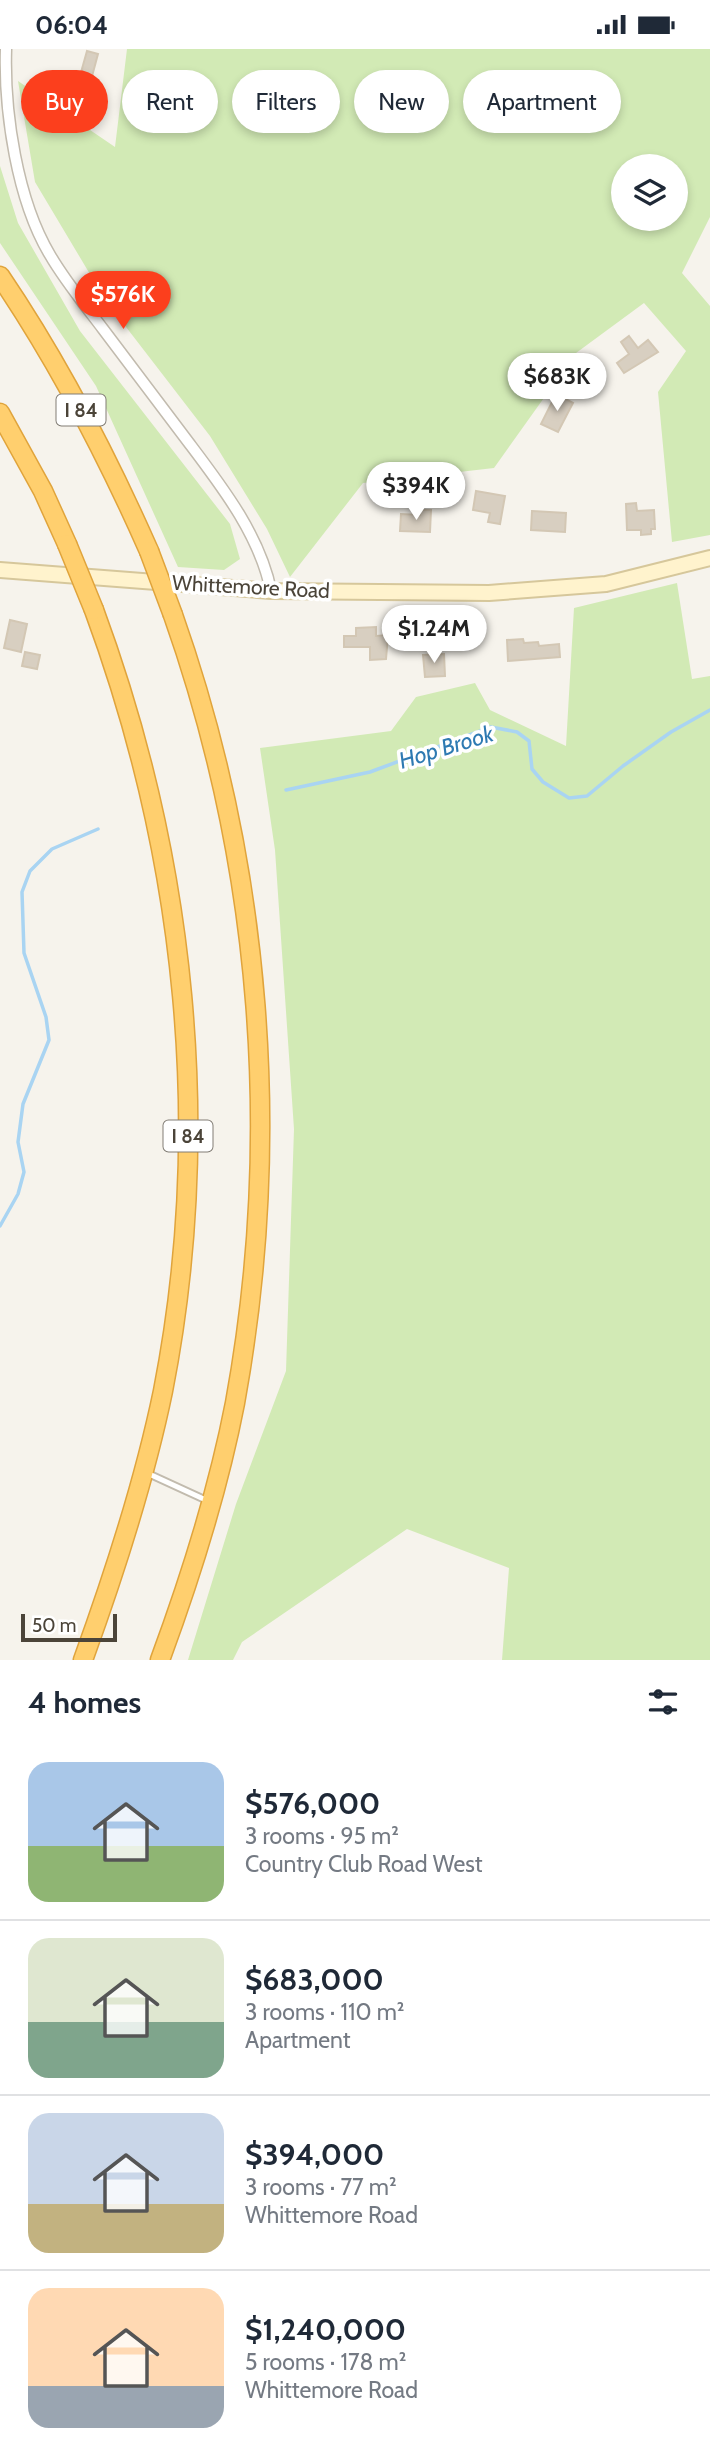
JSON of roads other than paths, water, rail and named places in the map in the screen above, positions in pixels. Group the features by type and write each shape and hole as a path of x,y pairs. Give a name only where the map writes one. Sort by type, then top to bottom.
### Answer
{"highway":[{"name":"I 84","path":"0,276 78,404 107,459 149,551 173,615 208,728 236,847 247,919 259,1039 260,1164 252,1283 234,1404 211,1503 190,1575 160,1660"},
{"name":"I 84","path":"0,414 43,491 67,544 94,610 125,701 154,814 176,931 187,1045 188,1161 180,1274 163,1391 121,1553 83,1660"}],"main road":[{"name":"Whittemore Road","path":"0,570 271,591 489,593 606,584 710,558"}],"street":[{"path":"6,49 5,88 13,145 27,201 49,254 229,501 265,565 271,591"}],"lane":[{"path":"144,1472 211,1503"}],"waterway":[{"name":"Hop Brook","path":"286,790 370,772 491,727 517,732 529,741 532,769 543,782 569,798 587,796 671,732 710,710"},
{"name":"Hop Brook","path":"0,1226 18,1194 24,1172 18,1142 23,1104 49,1040 46,1017 24,953 22,892 30,871 52,849 98,829"}]}
